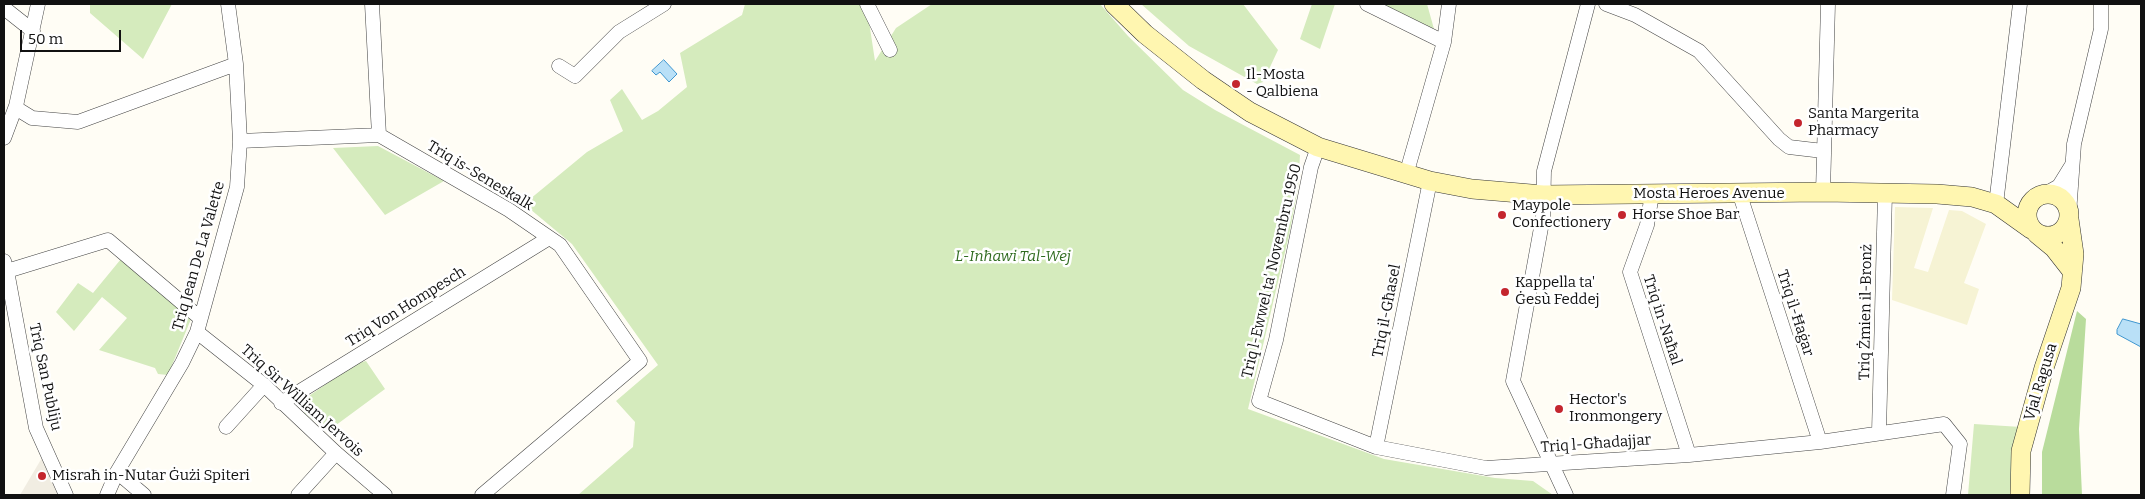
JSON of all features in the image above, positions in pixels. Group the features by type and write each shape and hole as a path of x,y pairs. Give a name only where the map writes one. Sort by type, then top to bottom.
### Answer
{"street":[{"path":"4,138 16,106 38,4"},
{"name":"Triq Jean De La Valette","path":"107,495 117,472 182,364 199,325 237,187 240,141 236,64 228,4"},
{"path":"240,141 380,136 372,4"},
{"path":"559,66 575,76 619,32 664,4"},
{"path":"867,4 890,50"},
{"name":"Mosta Heroes Avenue","path":"1114,4 1145,34 1203,80 1250,112 1318,148 1430,181 1472,189 1543,195 1823,192 1937,194 1972,197 1996,204 2034,232"},
{"path":"1367,4 1444,42"},
{"path":"1406,175 1444,42 1448,4"},
{"path":"1566,495 1513,381 1543,217 1544,171 1588,4"},
{"path":"1606,4 1636,9 1699,51 1779,139 1789,147 1823,151"},
{"path":"1823,192 1828,4"},
{"path":"1996,204 2020,4"},
{"name":"Vjal Ragusa","path":"2020,495 2021,451 2036,393 2071,288 2073,238 2069,216 2073,162 2078,124 2101,29 2100,4"},
{"path":"4,8 33,31"},
{"path":"16,106 32,118 78,122 236,64"},
{"name":"Triq is-Seneskalk","path":"380,136 509,210 560,245 640,361 482,495"},
{"name":"Triq l-Ewwel ta' Novembru 1950","path":"1259,401 1276,340 1311,167 1318,148"},
{"name":"Vjal Ragusa","path":"2040,196 2059,186 2073,162"},
{"name":"Triq il-Għasel","path":"1376,448 1430,181"},
{"name":"Triq in-Naħal","path":"1652,194 1647,225 1630,272 1689,455"},
{"name":"Triq il-Ħaġar","path":"1740,194 1820,442"},
{"name":"Triq Żmien il-Bronż","path":"1879,432 1885,194"},
{"path":"2034,232 2051,237 2063,231 2069,216 2065,203 2059,197 2052,194 2040,196 2032,202 2026,215 2034,232 2054,248 2072,271"},
{"name":"Mosta Heroes Avenue","path":"1996,204 2017,202 2040,196"},
{"name":"Triq Von Hompesch","path":"281,403 549,238"},
{"name":"Triq Sir William Jervois","path":"6,266 108,240 281,403 385,495"},
{"name":"Triq San Publiju","path":"6,266 36,428 66,495"},
{"path":"226,426 264,385"},
{"name":"Triq l-Għadajjar","path":"1259,401 1376,448 1486,468 1689,455 1820,442 1944,424 1960,444 1953,495"},
{"path":"298,495 336,453"},
{"path":"117,472 144,495"}],"shaded area":[{"path":"1895,207 1933,208 1914,268 1928,272 1949,210 1962,211 1986,224 1964,283 1979,289 1967,325 1892,300"},
{"name":"Misraħ in-Nutar Ġużi Spiteri","path":"43,456 60,495 20,495"}],"green space":[{"path":"90,4 172,4 143,59 90,13"},
{"name":"L-Inħawi Tal-Wej","path":"745,4 860,4 868,15 875,61 896,28 932,4 1100,4 1128,36 1183,90 1215,110 1300,155 1298,188 1289,235 1248,409 1384,459 1495,478 1533,481 1553,495 578,495 633,447 635,422 616,401 658,365 572,244 524,204 587,152 623,131 610,100 622,89 642,120 658,111 687,87 680,53 742,15"},
{"path":"1141,4 1243,4 1278,50 1263,82 1257,84 1189,46"},
{"path":"1312,4 1335,4 1320,49 1300,39"},
{"path":"1380,4 1427,4 1434,29"},
{"path":"378,146 444,181 385,215 333,148"},
{"path":"121,259 191,319 168,375 158,374 155,368 99,350 127,318 102,297 74,331 56,312 78,283 93,293"},
{"path":"2077,311 2086,319 2079,429 2082,495 2042,495 2042,452"},
{"path":"366,361 385,389 328,431 304,413 306,398 355,364"},
{"path":"1974,424 2021,427 2013,495 1968,495"}],"water":[{"path":"664,60 677,74 669,82 660,72 656,75 652,71"},
{"path":"2123,319 2141,324 2141,347 2117,334"}],"place":[{"name":"Il-Mosta - Qalbiena","path":"1236,84"},
{"name":"Santa Margerita Pharmacy","path":"1798,123"},
{"name":"Maypole Confectionery","path":"1502,215"},
{"name":"Horse Shoe Bar","path":"1622,215"},
{"name":"Kappella ta' Ġesù Feddej","path":"1505,292"},
{"name":"Hector's Ironmongery","path":"1559,409"},
{"name":"Misraħ in-Nutar Ġużi Spiteri","path":"42,476"}]}
